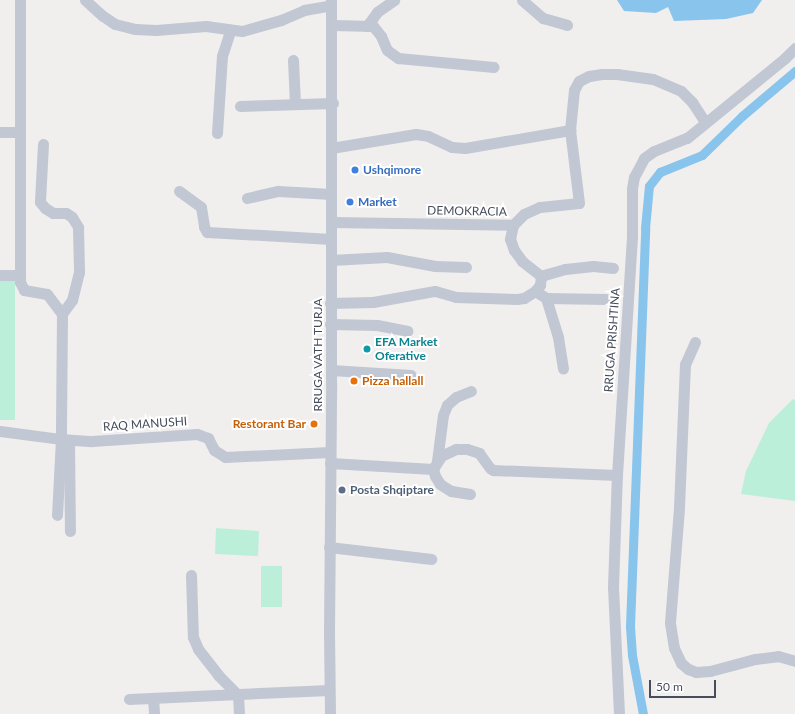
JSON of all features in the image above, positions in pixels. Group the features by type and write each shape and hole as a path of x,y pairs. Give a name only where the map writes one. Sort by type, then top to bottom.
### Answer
{"street":[{"path":"20,0 21,287 24,290 47,294 62,314 65,440 70,531"},
{"path":"85,0 102,16 115,24 135,29 156,30 206,26 230,30 253,28 304,10 331,3"},
{"path":"367,26 377,12 394,0"},
{"path":"522,0 543,18 567,25"},
{"name":"RRUGA VATH TURJA","path":"330,713 329,547 332,103 331,3"},
{"path":"332,25 373,26 381,36 387,50 398,58 494,67"},
{"path":"217,133 222,56 230,30"},
{"name":"RRUGA PRISHTINA","path":"619,714 613,587 617,476 632,236 632,188 634,177 644,158 654,151 687,138 785,58 795,48"},
{"path":"293,60 295,104"},
{"path":"512,225 524,214 540,207 579,203 570,130 574,90 579,81 589,76 602,74 653,79 681,91 692,102 705,122"},
{"path":"240,106 332,103"},
{"path":"331,148 416,134 428,136 452,147 465,148 570,130"},
{"path":"0,132 20,132"},
{"path":"43,144 40,202 45,208 53,213 66,213 72,217 78,227 79,272 72,300 62,314"},
{"path":"179,191 201,207 204,227 207,232 331,239"},
{"path":"247,198 278,191 331,194"},
{"name":"DEMOKRACIA","path":"331,222 512,225 510,239 514,250 528,267 541,276"},
{"path":"331,260 387,257 435,266 466,267"},
{"path":"330,303 373,302 435,292 456,297 524,298 535,291 540,285 541,276 565,268 593,266 613,268"},
{"path":"0,275 20,275"},
{"path":"535,291 546,298 607,300"},
{"path":"546,298 558,337 563,368"},
{"path":"330,324 377,325 407,331"},
{"path":"695,342 685,364 679,508 670,622 674,648 681,663 688,669 696,672 710,671 755,659 778,656 795,661"},
{"path":"331,370 411,375"},
{"path":"470,494 446,489 435,476 435,465 443,415 447,405 456,397 471,391"},
{"name":"RAQ MANUSHI","path":"0,431 65,440 92,441 198,434 208,438 214,450 225,457 330,458 435,465"},
{"path":"57,515 65,440"},
{"path":"435,465 448,452 468,449 479,452 493,470 617,476"},
{"path":"329,547 431,559"},
{"path":"191,575 193,638 198,649 218,674 238,694 239,714"},
{"path":"129,700 329,690"},
{"path":"153,698 154,714"}],"green space":[{"path":"0,280 15,280 15,420 0,420"},
{"path":"793,399 795,400 795,501 741,494 746,471 769,423"},
{"path":"216,528 259,531 258,556 215,554"},
{"path":"261,566 282,566 282,607 261,607"}],"water":[{"path":"617,0 762,0 753,13 726,19 674,21 668,7 656,13 624,11"}],"waterway":[{"path":"643,714 632,655 630,626 645,228 649,186 660,172 702,155 742,116 795,71"}],"place":[{"name":"Ushqimore","path":"355,170"},
{"name":"Market","path":"350,202"},
{"name":"EFA Market Oferative","path":"367,349"},
{"name":"Pizza hallall","path":"354,381"},
{"name":"Restorant Bar","path":"314,424"},
{"name":"Posta Shqiptare","path":"342,490"}]}
